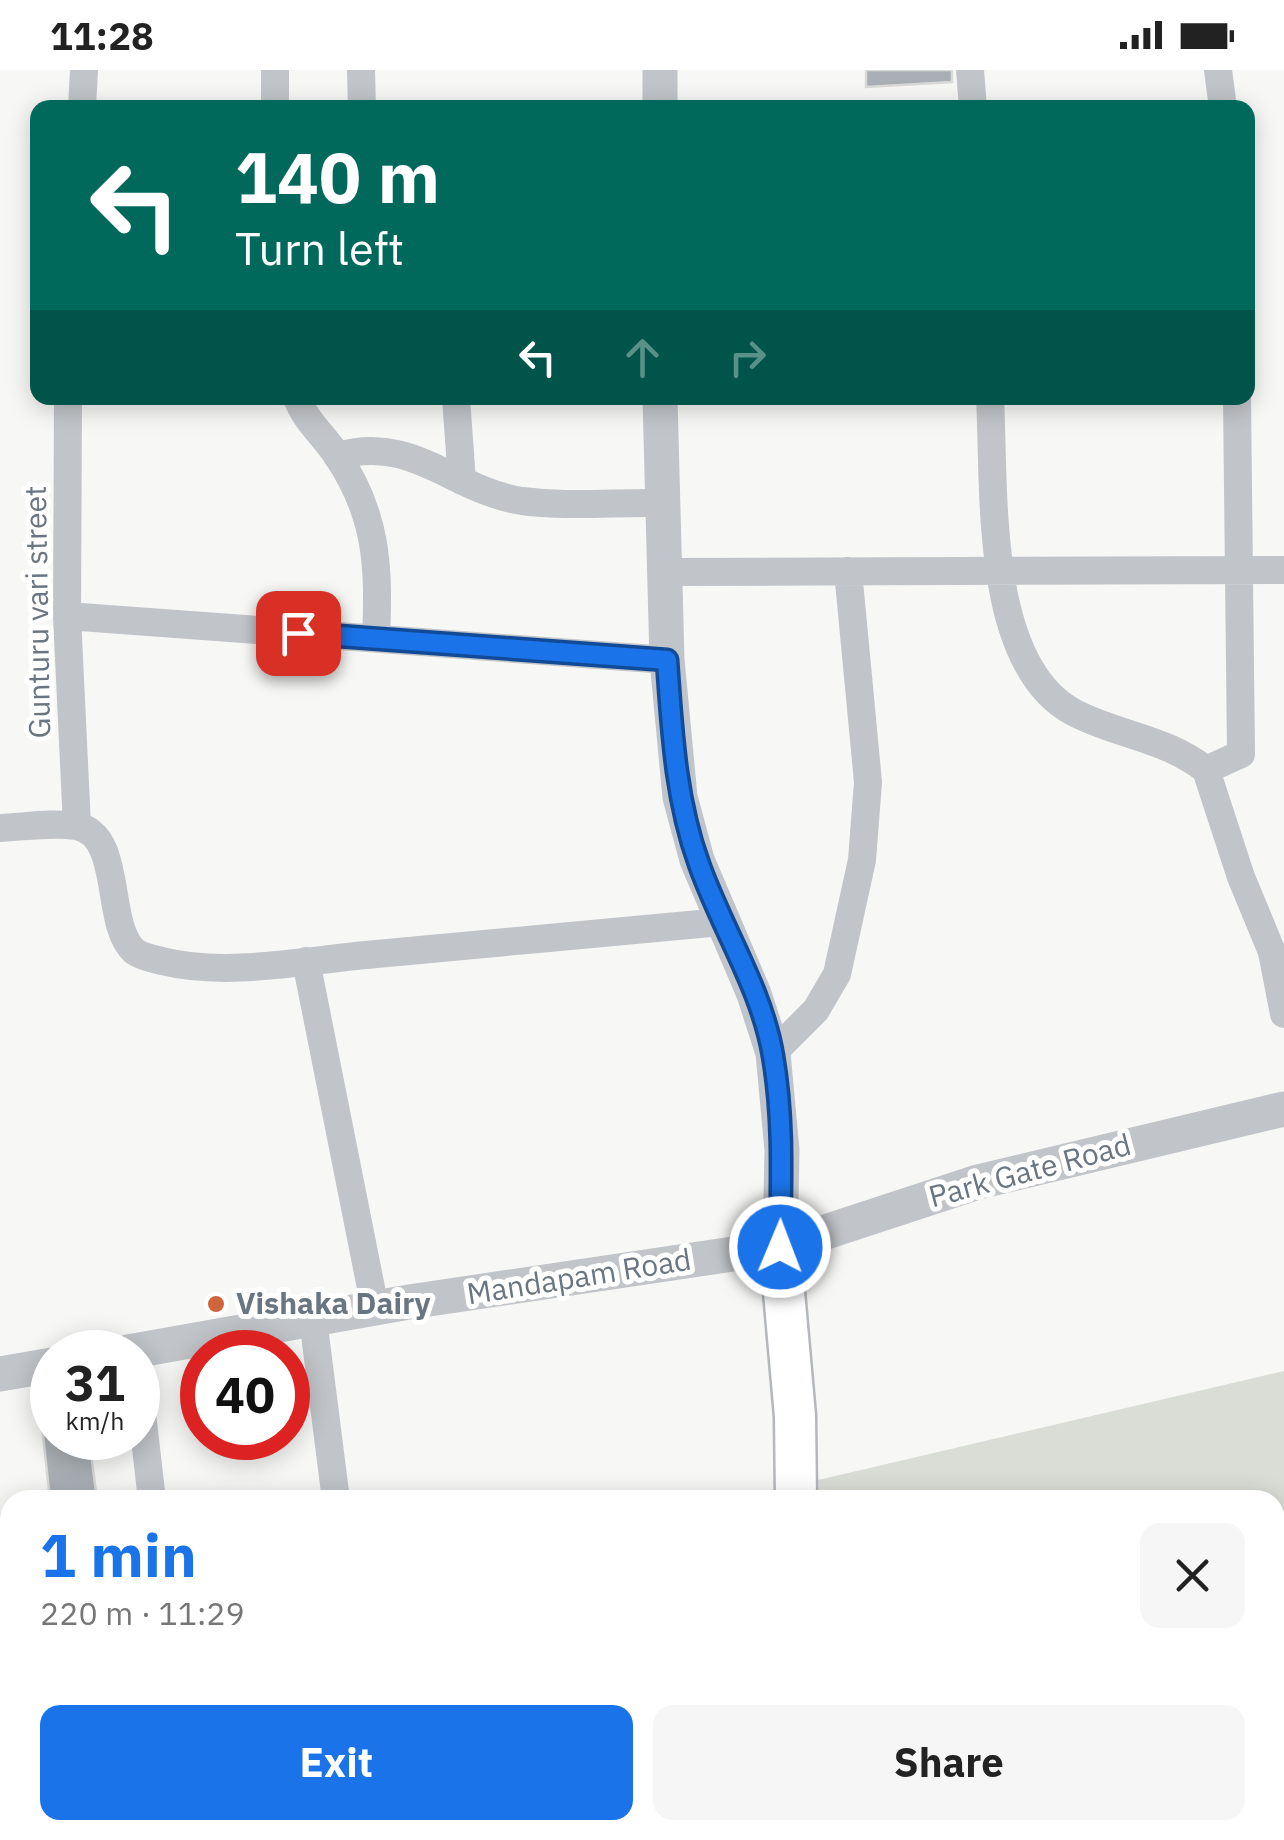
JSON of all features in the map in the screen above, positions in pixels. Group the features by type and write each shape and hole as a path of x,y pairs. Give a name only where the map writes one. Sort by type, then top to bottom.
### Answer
{"main road":[{"path":"780,1247 795,1416 796,1490"}],"street":[{"path":"82,100 84,70"},
{"path":"275,70 275,100"},
{"path":"362,70 362,100"},
{"path":"660,70 660,100"},
{"path":"970,70 972,100"},
{"path":"1218,70 1223,100"},
{"name":"Gunturu vari street","path":"68,405 67,616 78,826"},
{"path":"302,405 337,456 366,511 379,570 376,638"},
{"path":"457,405 462,480"},
{"path":"660,405 667,660 680,797 722,922 754,994 773,1053 782,1150 780,1247"},
{"path":"990,405 1000,571 1025,664 1052,698 1114,729 1165,744 1206,770 1241,878 1272,952 1284,1014"},
{"path":"1206,770 1241,754 1237,405"},
{"path":"337,456 362,448 386,450 417,458 462,480 523,501 663,503"},
{"path":"665,572 1284,570"},
{"path":"773,1053 816,1010 837,974 862,860 868,782 848,571"},
{"path":"67,616 667,660"},
{"path":"0,828 78,826 101,844 123,936 135,952 165,962 214,966 306,960 722,922"},
{"path":"306,960 375,1308"},
{"name":"Park Gate Road","path":"780,1247 978,1182 1284,1109"},
{"name":"Mandapam Road","path":"160,1347 375,1308 780,1247"},
{"path":"313,1320 335,1490"},
{"path":"0,1374 30,1369"},
{"path":"147,1460 151,1490"}],"shaded area":[{"path":"1284,1371 1284,1490 814,1490 814,1481"}],"building":[{"path":"866,70 952,70 952,82 866,87"},
{"path":"46,1460 92,1460 96,1490 49,1490"}],"place":[{"name":"Vishaka Dairy","path":"216,1304"}],"route":[{"path":"298,633 667,660 680,797 697,860 754,994 773,1053 782,1150 780,1247"}]}
